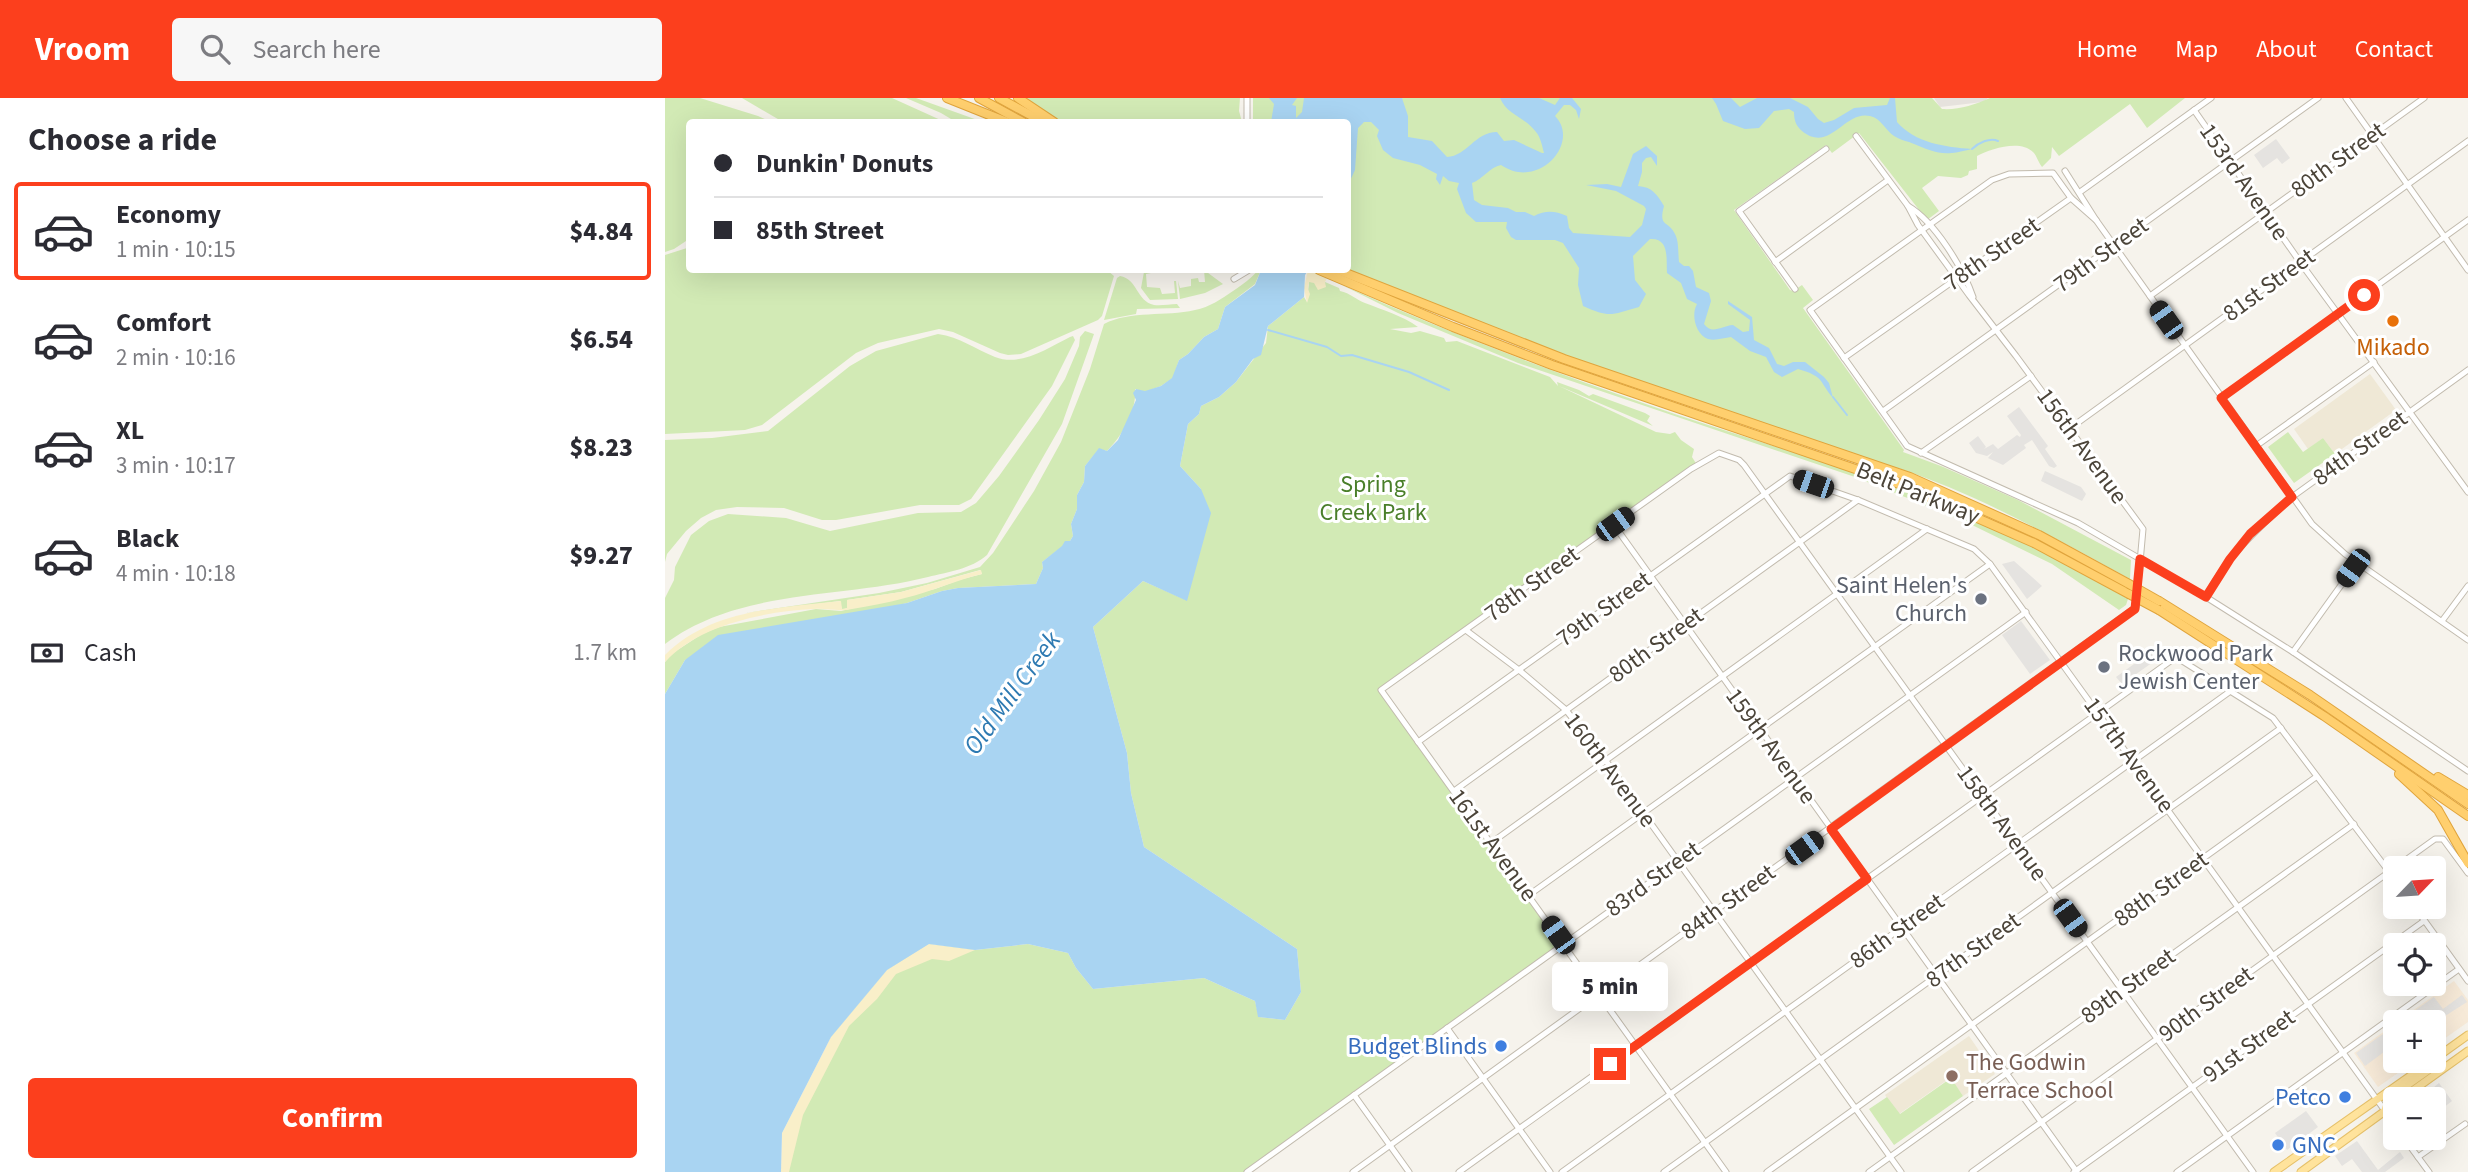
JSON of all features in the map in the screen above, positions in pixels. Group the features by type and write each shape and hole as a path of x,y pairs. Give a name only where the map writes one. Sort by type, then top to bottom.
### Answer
{"highway":[{"path":"947,98 1000,119"},
{"path":"979,98 1018,119"},
{"path":"999,98 1038,119"},
{"path":"1018,98 1049,119"},
{"name":"Belt Parkway","path":"1341,274 1576,363 1922,482 2039,534 2130,584 2468,816"},
{"name":"Belt Parkway","path":"1341,274 1552,365 1902,485 2033,543 2129,594 2159,606 2258,661 2468,804"},
{"path":"2368,746 2434,805 2447,823 2468,863"},
{"path":"2393,752 2427,769 2468,796"}],"main road":[{"path":"2446,1051 2468,1035"},
{"path":"2418,1087 2468,1051"},
{"path":"2274,1172 2415,1073"},
{"path":"2404,1087 2424,1073"},
{"path":"2301,1172 2383,1112"}],"street":[{"path":"1247,98 1247,119"},
{"path":"2080,192 2211,98"},
{"name":"79th Street","path":"1883,411 2318,98"},
{"path":"2346,98 2468,270"},
{"name":"80th Street","path":"2150,296 2424,98"},
{"name":"153rd Avenue","path":"2194,110 2300,262 2468,492"},
{"name":"156th Avenue","path":"1856,136 1957,279 2143,529 2136,607"},
{"name":"81st Street","path":"2069,429 2468,141"},
{"path":"1795,289 1739,211 1826,149"},
{"path":"2065,171 2096,220 2221,398 2322,536 2468,640"},
{"path":"2096,220 2071,198 2053,173 2009,174 1992,180 1810,310 1907,446 2078,523 2206,597 2293,652 2468,771"},
{"path":"1775,262 1888,180"},
{"name":"78th Street","path":"1845,358 2071,198"},
{"name":"156th Avenue","path":"1908,206 1929,225 1963,273 1973,300"},
{"path":"2221,398 2468,220"},
{"path":"1234,279 1244,273"},
{"path":"2256,446 2374,362"},
{"name":"84th Street","path":"2206,597 2250,534 2292,497 2468,370"},
{"path":"1921,453 2031,376"},
{"name":"78th Street","path":"1381,691 1716,453"},
{"name":"158th Avenue","path":"1716,453 1739,460 1765,494 2253,1172"},
{"name":"79th Street","path":"1418,742 1790,476"},
{"name":"157th Avenue","path":"1790,476 1858,500 1974,549 1990,564 2383,1108"},
{"name":"80th Street","path":"1454,791 1858,500"},
{"name":"159th Avenue","path":"1614,525 2076,1172"},
{"path":"1491,843 1927,529"},
{"path":"2293,652 2357,563"},
{"path":"1529,895 1990,564"},
{"path":"2442,621 2468,586"},
{"name":"84th Street","path":"1353,1172 2136,607"},
{"name":"83rd Street","path":"1247,1172 2026,612"},
{"name":"160th Avenue","path":"1467,631 1566,710 1606,761 1901,1172"},
{"path":"1459,1172 2176,657 2269,715 2383,864"},
{"name":"86th Street","path":"1562,1172 2232,690"},
{"name":"161st Avenue","path":"1381,691 1726,1172"},
{"name":"87th Street","path":"1664,1172 2281,728"},
{"name":"88th Street","path":"1767,1172 2316,777"},
{"name":"89th Street","path":"1869,1172 2354,824"},
{"name":"90th Street","path":"2411,856 2441,837 2468,873"},
{"name":"90th Street","path":"1972,1172 2383,876"},
{"path":"2424,921 2468,981"},
{"name":"91st Street","path":"2076,1172 2424,921"},
{"path":"2177,1172 2459,969"},
{"path":"1447,1028 1550,1172"},
{"path":"1354,1095 1409,1172"},
{"path":"2418,1157 2465,1124"},
{"path":"2413,1150 2429,1172"}],"shaded area":[{"path":"1934,98 1988,98 1983,102 1940,107"},
{"path":"2276,139 2290,158 2282,164 2277,158 2263,168 2254,155"},
{"path":"2370,374 2396,410 2335,454 2323,438 2308,449 2294,429"},
{"path":"2019,407 2048,446 2045,449 2057,466 2054,468 2049,466 2032,440 2024,445 2026,448 2003,465 1988,458 1993,452 1987,456 1976,453 1969,443 1978,436 1986,447 1984,449 1993,444 1998,449 2017,435 2020,437 2007,416"},
{"path":"2045,471 2081,487 2086,494 2082,501 2041,481"},
{"path":"2014,561 2042,586 2027,599 2002,564"},
{"path":"2021,621 2050,660 2030,674 2002,635"},
{"path":"2144,650 2147,654 2151,652 2156,660 2122,684 2116,677 2141,659 2138,654"},
{"path":"2454,981 2468,1000 2468,1022 2446,1038 2446,1010 2414,1010 2433,996 2446,996 2446,987"},
{"path":"2462,995 2467,1002 2446,1015 2446,1010 2416,1010 2434,997 2443,1009"},
{"path":"2383,1032 2383,1073 2398,1073 2378,1087 2354,1053"},
{"path":"2383,1034 2383,1053 2365,1066 2356,1053"},
{"name":"The Godwin Terrace School","path":"1969,1036 1995,1074 1963,1096 1950,1078 1899,1114 1885,1095"},
{"path":"2446,1093 2452,1101 2446,1106"},
{"path":"2306,1111 2318,1127 2287,1150 2275,1133"},
{"path":"2357,1141 2378,1170 2400,1152 2404,1158 2385,1172 2362,1172 2352,1159 2342,1166 2335,1156"}],"green space":[{"path":"665,98 700,98 764,119 686,119 686,241 665,252"},
{"path":"742,98 892,98 938,119 778,119"},
{"path":"906,98 916,98 975,119 951,119"},
{"path":"1022,98 1240,98 1241,119 1054,119"},
{"path":"1253,98 1932,98 1942,109 1948,109 1990,98 2185,98 2147,128 2130,104 2059,156 2052,147 2051,158 2042,167 2033,152 2021,146 2005,146 1983,153 1977,156 1977,169 1969,171 1968,175 1961,178 1938,176 1922,188 1939,211 1927,220 1859,133 1832,153 1826,145 1734,210 1790,290 1802,285 1813,300 1803,308 1903,452 2018,500 2131,560 2130,579 2016,518 1928,479 1898,468 1895,472 1623,380 1351,270 1351,119 1253,119"},
{"path":"686,248 686,273 1110,273 1114,276 1102,316 1098,320 1021,354 1000,353 953,332 939,329 878,343 856,353 762,425 745,430 665,434 665,255"},
{"path":"1144,273 1151,273 1146,274 1147,287 1160,288 1162,294 1175,293 1176,281 1178,299 1150,300 1141,288"},
{"path":"1204,273 1208,273 1223,284 1205,293 1180,299 1178,281 1180,288 1191,286 1191,279 1198,278 1199,282 1205,282"},
{"path":"1255,273 1260,273 1255,284 1225,307 1218,329 1204,337 1179,360 1173,378 1145,392 1135,389 1134,406 1123,431 1107,451 1099,449 1085,466 1084,482 1077,495 1077,509 1071,524 1073,536 1042,562 1043,568 1036,584 942,591 907,603 685,660 665,694 665,662 673,653 702,634 719,627 816,609 841,611 935,589 982,574 980,570 901,592 847,600 847,608 842,610 840,601 746,613 879,593 927,583 980,567 993,553 1034,491 1061,442 1090,369 1104,324 1137,315 1184,312 1206,307"},
{"path":"1120,276 1130,281 1148,303 1177,304 1180,308 1137,309 1136,314 1104,320 1117,278"},
{"name":"Spring Creek Park","path":"1309,282 1325,282 1418,327 1390,329 1411,333 1420,331 1444,338 1446,342 1457,341 1550,377 1558,386 1557,382 1589,396 1593,394 1645,413 1650,416 1647,421 1653,426 1559,386 1656,432 1675,432 1694,449 1692,457 1697,465 1381,690 1563,944 1247,1172 781,1172 831,1037 887,970 928,944 975,950 1028,944 1068,953 1093,989 1204,978 1255,1001 1259,1017 1285,1020 1301,992 1297,949 1144,847 1131,793 1127,753 1093,627 1143,581 1186,600 1201,489 1180,466 1188,424 1199,414 1201,406 1219,397 1236,382 1266,343 1268,326 1304,297 1307,302"},
{"path":"1342,285 1567,376 1823,462 1921,498 1992,528 2061,562 2128,599 2126,605 2119,610 2052,564 1972,525 1910,499 1852,476 1518,363 1398,313"},
{"path":"1085,331 1094,334 1062,424 987,555 981,560 959,569 895,584 758,604 725,613 694,626 665,644 665,598 674,580 675,567 691,535 709,521 728,514 786,518 830,531 918,513 961,512 976,503 999,476 1065,379 1080,337"},
{"path":"938,334 995,357 1015,360 1034,355 1073,336 1075,340 1052,386 971,499 959,505 920,505 836,520 822,520 784,508 737,507 716,510 686,531 667,554 665,562 665,440 768,431 850,366 876,351"},
{"path":"2288,432 2303,452 2323,438 2335,454 2294,483 2268,447"},
{"path":"1951,1078 1963,1096 1894,1145 1869,1109 1887,1097 1900,1114"}],"sand":[{"path":"1307,273 1330,273 1325,282 1326,287 1318,290 1314,283 1309,282 1310,294 1307,303 1304,288"},
{"path":"981,570 982,574 885,603 847,610 795,610 734,622 695,638 665,662 665,655 703,628 747,613 841,601 842,609 847,608 847,600 901,592"},
{"path":"928,944 975,950 949,961 932,959 896,974 877,999 849,1026 803,1115 789,1172 781,1172 782,1133 831,1037 887,970"}],"water":[{"path":"1269,98 1297,98 1292,105 1296,106 1296,118 1302,112 1304,98 1402,98 1408,116 1408,137 1432,141 1447,157 1460,153 1489,133 1497,132 1504,141 1514,140 1544,153 1536,132 1507,108 1500,98 1539,98 1555,105 1560,98 1572,98 1581,109 1579,119 1576,110 1570,105 1564,105 1555,116 1562,127 1563,138 1552,160 1542,168 1529,172 1497,166 1472,183 1474,200 1482,205 1508,208 1534,216 1547,212 1563,214 1567,216 1569,228 1573,233 1630,237 1642,225 1646,209 1644,206 1616,191 1586,185 1607,184 1621,187 1633,154 1646,146 1657,156 1657,166 1651,157 1646,158 1642,163 1638,186 1651,190 1659,198 1664,206 1663,221 1676,237 1679,262 1693,271 1696,287 1709,293 1711,301 1704,324 1710,329 1733,325 1743,332 1749,331 1750,320 1728,304 1728,301 1752,317 1754,340 1769,348 1777,364 1784,366 1793,362 1805,362 1829,383 1833,398 1813,374 1798,369 1782,377 1774,372 1766,357 1750,351 1731,337 1714,340 1700,333 1695,323 1697,304 1687,299 1681,283 1667,273 1666,250 1661,242 1650,239 1633,256 1635,280 1646,294 1639,307 1611,314 1592,310 1583,306 1578,285 1579,268 1563,243 1555,240 1516,240 1506,228 1507,222 1476,222 1466,213 1457,189 1459,183 1449,181 1443,176 1440,185 1436,179 1437,174 1420,165 1393,158 1383,150 1377,136 1379,130 1371,122 1364,122 1358,128 1355,170 1351,179 1351,119 1272,119 1274,104"},
{"path":"1712,98 1731,98 1740,107 1757,98 1790,98 1808,107 1824,123 1854,108 1887,105 1890,98 1895,98 1897,122 1913,135 1941,145 1972,149 1953,153 1933,151 1896,137 1870,116 1852,119 1821,138 1812,137 1802,131 1796,123 1794,112 1789,109 1774,111 1759,128 1745,129 1723,121"},
{"name":"Old Mill Creek","path":"1260,273 1306,273 1304,297 1268,326 1261,355 1253,359 1236,382 1219,397 1201,406 1199,414 1188,424 1180,466 1201,489 1211,513 1187,601 1143,581 1093,627 1127,753 1131,793 1144,847 1297,949 1301,992 1285,1020 1258,1017 1255,1001 1204,978 1093,989 1068,953 1028,944 975,950 929,944 887,970 831,1037 782,1133 781,1172 665,1172 665,694 685,660 718,635 907,603 958,588 1036,584 1043,568 1042,562 1073,536 1071,524 1077,509 1077,495 1084,482 1085,466 1099,448 1107,451 1118,440 1136,400 1133,393 1136,389 1145,391 1161,386 1172,378 1179,360 1204,337 1218,329 1225,307 1255,285"}],"waterway":[{"path":"1972,149 1984,141 1998,141"},
{"path":"1268,330 1327,347 1341,356 1352,355 1409,372 1449,390"},
{"path":"1833,397 1847,415"}],"place":[{"name":"Mikado","path":"2393,321"},
{"name":"Saint Helen's Church","path":"1981,599"},
{"name":"Rockwood Park Jewish Center","path":"2104,667"},
{"name":"Budget Blinds","path":"1501,1046"},
{"name":"The Godwin Terrace School","path":"1952,1076"},
{"name":"Petco","path":"2345,1097"},
{"name":"GNC","path":"2278,1145"}],"route":[{"path":"1610,1064 1867,879 1831,829 2135,609 2140,559 2206,597 2250,534 2292,497 2221,398 2364,295"}]}
